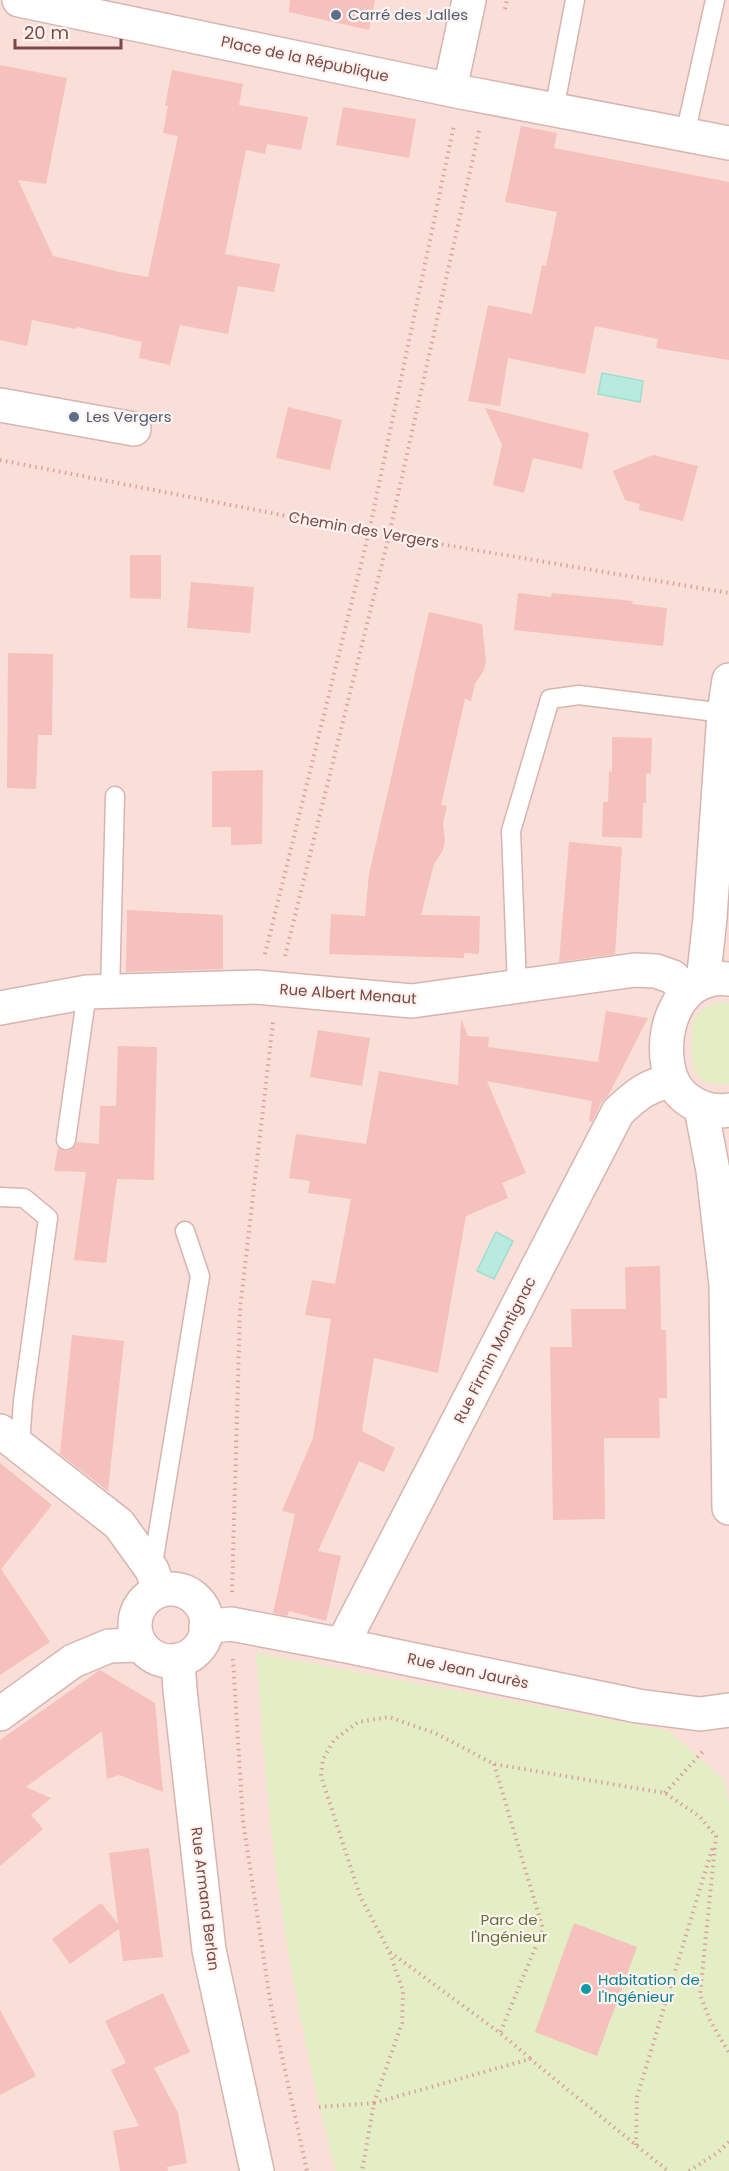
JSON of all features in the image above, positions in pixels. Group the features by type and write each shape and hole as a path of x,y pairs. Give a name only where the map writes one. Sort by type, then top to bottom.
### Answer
{"street":[{"name":"Place de la République","path":"19,0 466,93 729,143"},
{"path":"466,93 469,0"},
{"path":"0,405 134,429"},
{"path":"729,680 724,713 707,984 677,1003 670,1019 668,1059 672,1080 684,1097 715,1109 713,1171 727,1273 729,1508"},
{"path":"723,751 729,823"},
{"name":"Rue Albert Menaut","path":"0,1008 99,992 267,988 412,1001 635,970 656,972 707,984"},
{"name":"Rue Firmin Montignac","path":"342,1645 618,1112 633,1097 649,1087 672,1080"},
{"path":"10,1438 119,1524 156,1580 194,1597 201,1605 205,1616 219,1625 192,1654 178,1660 159,1659 149,1654 140,1645 135,1629 136,1613 156,1580"},
{"name":"Rue Jean Jaurès","path":"219,1625 342,1645 638,1706 700,1714 729,1710"},
{"path":"0,1714 73,1661 109,1646 140,1645"},
{"name":"Rue Armand Berlan","path":"178,1660 209,1950 257,2171"}],"lane":[{"path":"554,110 575,0"},
{"path":"685,135 715,0"},
{"path":"517,986 511,831 550,699 579,695 724,713"},
{"path":"66,1140 99,992 115,796"},
{"path":"0,1197 24,1198 48,1218 23,1401 10,1438"},
{"path":"156,1580 200,1276 185,1231"}],"path":[{"path":"505,11 507,0"},
{"path":"307,2171 271,2006 243,1821 219,1625 240,1309 267,988 466,93"},
{"path":"267,988 389,535 466,93"},
{"name":"Chemin des Vergers","path":"0,460 369,532 729,592"},
{"path":"363,2171 374,2103 402,2023 403,1991 389,1951 360,1896 321,1776 323,1759 334,1740 358,1722 389,1716 435,1733 494,1764 665,1793 699,1816 716,1836 700,1995 710,2020 729,2053"},
{"path":"665,1793 696,1756 713,1742"},
{"path":"494,1764 543,1929 500,2033"},
{"path":"636,2146 638,2097 716,1836"},
{"path":"389,1951 500,2033 668,2171"},
{"path":"320,2107 374,2103 530,2059"},
{"path":"689,2171 717,2153 729,2142"}],"shaded area":[{"path":"0,0 729,0 729,2171 0,2171"}],"green space":[{"path":"723,1002 729,1004 729,1084 718,1084 702,1079 694,1067 692,1050 692,1032 698,1013 709,1006"},
{"name":"Parc de l'Ingénieur","path":"256,1653 669,1731 724,1780 729,1804 729,2171 336,2171 307,2050 284,1926 270,1820"}],"water":[{"path":"602,373 643,381 640,402 598,394"},
{"path":"496,1232 513,1241 494,1279 477,1271"}],"building":[{"name":"Carré des Jalles","path":"290,0 375,0 369,30 289,12"},
{"path":"0,65 67,78 46,184 18,180 53,256 124,273 148,277 178,136 163,133 168,106 165,106 172,70 243,84 239,105 308,117 301,150 267,144 265,154 246,150 225,254 280,264 274,292 238,286 228,334 180,325 170,365 139,358 142,342 77,327 76,329 32,320 27,346 0,340"},
{"path":"343,107 416,119 409,158 336,145"},
{"path":"521,126 557,133 554,148 729,182 729,360 656,348 658,339 595,326 585,374 508,358 500,406 468,401 488,305 532,314 542,265 546,266 557,212 505,202"},
{"path":"288,407 342,420 330,470 276,458"},
{"path":"485,408 589,433 582,469 533,458 524,493 493,485 502,445"},
{"path":"653,455 698,466 683,521 639,510 640,504 625,500 613,471"},
{"path":"130,555 161,555 161,599 130,598"},
{"path":"191,582 254,587 250,633 187,628"},
{"path":"518,593 551,597 552,593 633,601 632,604 667,608 663,646 514,630"},
{"path":"429,612 482,624 486,660 484,670 475,684 471,701 465,699 441,805 447,806 443,823 445,840 443,850 434,864 421,915 480,916 479,954 464,953 464,958 329,954 331,914 365,916 369,874"},
{"path":"8,653 53,654 52,735 38,735 36,789 7,788"},
{"path":"612,737 652,738 651,773 646,774 646,803 643,803 642,838 602,837 603,802 608,802 609,772 612,771"},
{"path":"263,770 262,844 231,845 231,827 212,827 212,771"},
{"path":"569,842 622,847 615,954 559,962"},
{"path":"127,910 223,915 223,969 126,972"},
{"path":"606,1011 648,1018 592,1122 589,1121 592,1101 487,1081 526,1173 502,1183 508,1198 466,1216 438,1373 374,1358 362,1431 395,1448 384,1472 359,1461 318,1551 341,1556 326,1621 289,1611 287,1616 273,1613 295,1514 282,1511 313,1438 331,1319 305,1315 312,1280 335,1284 351,1199 308,1193 310,1181 289,1178 296,1134 366,1144 379,1071 458,1085 461,1019 468,1036 489,1037 488,1047 598,1062"},
{"path":"318,1030 370,1038 362,1086 310,1077"},
{"path":"118,1046 157,1047 154,1180 117,1179 106,1263 74,1260 86,1172 54,1171 58,1147 65,1151 71,1150 77,1142 99,1144 100,1106 116,1106"},
{"path":"660,1266 661,1330 666,1330 667,1398 659,1398 660,1438 604,1438 605,1519 553,1520 550,1347 572,1347 571,1309 626,1309 625,1267"},
{"path":"72,1335 124,1341 108,1491 60,1454"},
{"path":"0,1463 52,1505 1,1569 50,1642 0,1675"},
{"path":"100,1670 155,1703 163,1792 119,1775 107,1779 102,1731 26,1787 51,1798 31,1815 43,1829 0,1866 0,1740"},
{"path":"149,1848 163,1957 123,1961 119,1929 70,1964 52,1939 101,1903 118,1924 109,1853"},
{"name":"Habitation de l'Ingénieur","path":"574,1923 637,1947 597,2056 535,2032"},
{"path":"163,1993 190,2052 154,2068 178,2113 187,2163 167,2167 168,2171 120,2171 113,2131 139,2126 111,2070 126,2063 105,2021"},
{"path":"0,2010 36,2076 0,2095"}],"place":[{"name":"Carré des Jalles","path":"336,15"},
{"name":"Les Vergers","path":"74,417"},
{"name":"Habitation de l'Ingénieur","path":"586,1989"}]}
